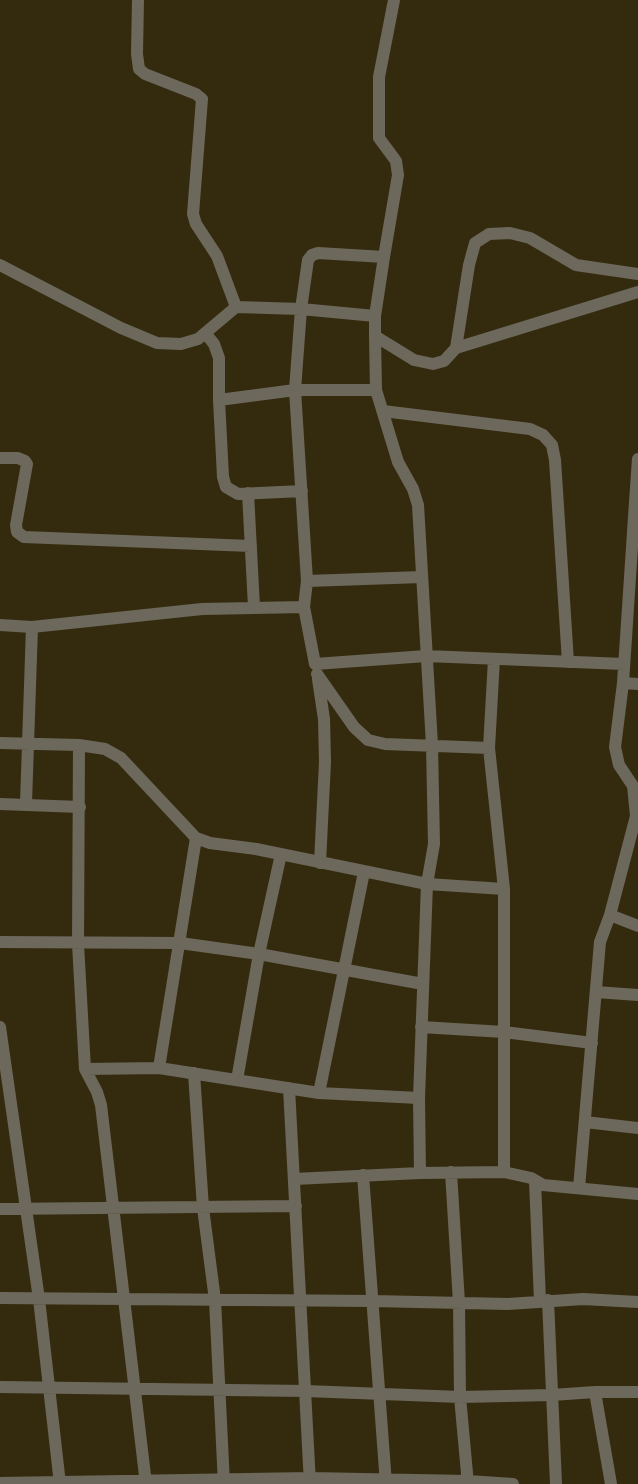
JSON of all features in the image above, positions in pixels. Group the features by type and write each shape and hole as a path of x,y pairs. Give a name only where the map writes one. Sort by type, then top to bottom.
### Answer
{"street":[{"path":"138,0 137,54 139,69 145,74 196,94 202,100 194,214 196,224 217,256 236,307"},
{"path":"394,0 379,78 379,138 396,160 398,175 375,316 376,390 398,462 413,489 418,505 432,744 434,844 427,884 422,984 419,1098 420,1173"},
{"path":"456,348 469,265 475,243 489,234 510,233 530,238 576,265 638,274"},
{"path":"320,863 325,745 324,719 304,607 306,581 295,390 301,310 308,260 312,255 318,253 384,257"},
{"path":"0,265 157,343 181,344 190,342 206,334 221,317 236,307 375,316"},
{"path":"375,336 414,360 433,364 444,361 456,348 638,292"},
{"path":"206,334 218,351 223,477 226,487 238,494 302,491"},
{"path":"219,400 295,390 376,390"},
{"path":"383,411 530,429 543,435 552,445 555,460 568,662"},
{"path":"0,458 18,458 25,460 27,464 16,525 17,532 24,537 250,546"},
{"path":"579,1188 600,942 610,915 636,816 633,786 619,765 616,755 637,504 638,459"},
{"path":"248,493 254,607"},
{"path":"306,581 422,578"},
{"path":"0,625 32,627 202,609 304,607"},
{"path":"26,803 32,627"},
{"path":"316,669 426,656 624,664"},
{"path":"494,659 489,748 504,889 504,1172"},
{"path":"316,669 354,727 368,740 385,744 432,744 489,748"},
{"path":"623,683 638,684"},
{"path":"0,742 79,745 105,749 121,758 196,838 210,843 280,854 427,884 504,889"},
{"path":"79,745 78,944 85,1069 100,1099 146,1482"},
{"path":"0,804 26,803 80,807"},
{"path":"159,1068 196,838"},
{"path":"237,1080 259,954 280,854"},
{"path":"319,1093 342,970 364,872"},
{"path":"610,915 638,926"},
{"path":"0,942 78,944 180,943 259,954 422,984"},
{"path":"596,992 638,995"},
{"path":"0,1027 39,1299 60,1483"},
{"path":"421,1027 504,1032 592,1043"},
{"path":"85,1069 159,1068 319,1093 419,1098"},
{"path":"194,1073 203,1208 215,1300 224,1482"},
{"path":"289,1088 302,1300 310,1481"},
{"path":"585,1122 638,1128"},
{"path":"451,1172 459,1303 460,1397 468,1482"},
{"path":"294,1179 420,1173 504,1172 543,1185 638,1196"},
{"path":"363,1175 386,1481"},
{"path":"535,1181 552,1396 556,1484"},
{"path":"0,1209 296,1206"},
{"path":"0,1298 302,1300 508,1304 544,1300 583,1299 638,1302"},
{"path":"0,1387 306,1390 460,1397 552,1396 595,1392 638,1392"},
{"path":"595,1392 612,1484"},
{"path":"0,1483 386,1481 513,1484"}]}
